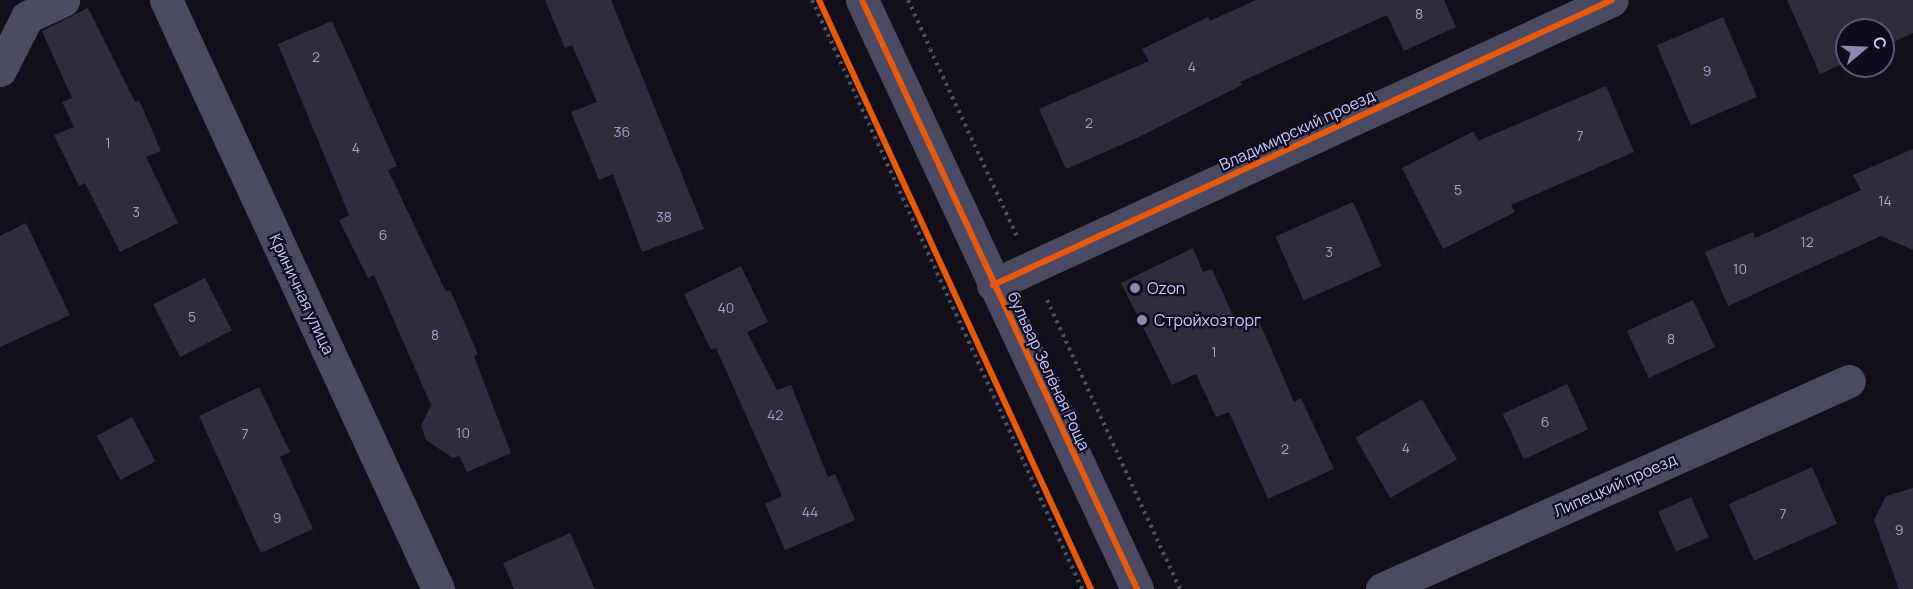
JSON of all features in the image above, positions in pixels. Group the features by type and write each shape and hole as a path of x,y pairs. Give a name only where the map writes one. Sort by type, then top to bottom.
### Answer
{"street":[{"path":"0,70 27,17 63,0"},
{"name":"Криничная улица","path":"166,0 438,589"},
{"name":"бульвар Зелёная Роща","path":"862,0 993,285 1137,589"},
{"name":"Владимирский проезд","path":"993,285 1612,0"},
{"name":"Липецкий проезд","path":"1382,589 1849,381"}],"path":[{"path":"812,0 1082,589"},
{"path":"819,0 1091,589"},
{"path":"930,49 1180,589"}],"building":[{"path":"545,0 611,0 704,229 642,252 613,174 599,180 571,112 597,102 572,45 565,48"},
{"path":"1256,0 1444,0 1456,27 1404,51 1387,15 1240,82 1242,85 1139,137 1066,169 1039,109 1149,61 1142,49 1208,17 1210,21"},
{"path":"1787,0 1913,0 1913,33 1895,41 1895,18 1835,18 1835,67 1820,74"},
{"path":"88,8 135,102 139,100 161,151 146,157 178,223 120,252 85,183 79,186 54,135 74,127 62,102 72,98 42,31"},
{"path":"1723,17 1757,97 1691,125 1657,45"},
{"path":"332,21 397,166 388,170 446,292 450,290 478,354 474,356 511,453 467,472 459,456 453,458 426,440 421,426 431,405 374,275 368,278 339,220 349,215 278,44"},
{"path":"1606,86 1634,152 1511,205 1515,212 1443,249 1402,168 1474,131 1478,141"},
{"path":"1913,149 1913,250 1881,236 1728,306 1705,252 1753,232 1755,238 1861,190 1853,175"},
{"path":"1353,202 1381,266 1304,301 1275,237"},
{"path":"26,223 70,315 0,347 0,236"},
{"path":"1193,248 1203,272 1212,269 1239,329 1259,321 1294,402 1301,398 1334,469 1268,499 1229,412 1216,417 1196,374 1172,385 1121,283"},
{"path":"741,266 768,322 747,332 777,390 791,385 828,477 835,474 855,520 785,550 765,504 782,496 716,348 711,350 684,294"},
{"path":"205,278 232,331 180,357 153,304"},
{"path":"1693,300 1715,347 1649,378 1627,331"},
{"path":"1567,384 1588,429 1524,459 1503,414"},
{"path":"259,387 290,452 280,457 313,529 261,553 199,416"},
{"path":"1422,399 1457,460 1390,498 1355,438"},
{"path":"132,417 155,461 120,480 97,436"},
{"path":"1812,467 1837,524 1754,561 1729,504"},
{"path":"1913,488 1913,589 1899,589 1874,520 1886,496"},
{"path":"1691,497 1709,537 1676,552 1658,512"},
{"path":"570,533 595,589 514,589 503,563"}],"cycle path":[{"path":"819,0 1091,589"},
{"path":"862,0 1137,589"},
{"path":"993,285 1612,0"}],"place":[{"name":"Ozon","path":"1135,288"},
{"name":"Стройхозторг","path":"1142,320"}]}
